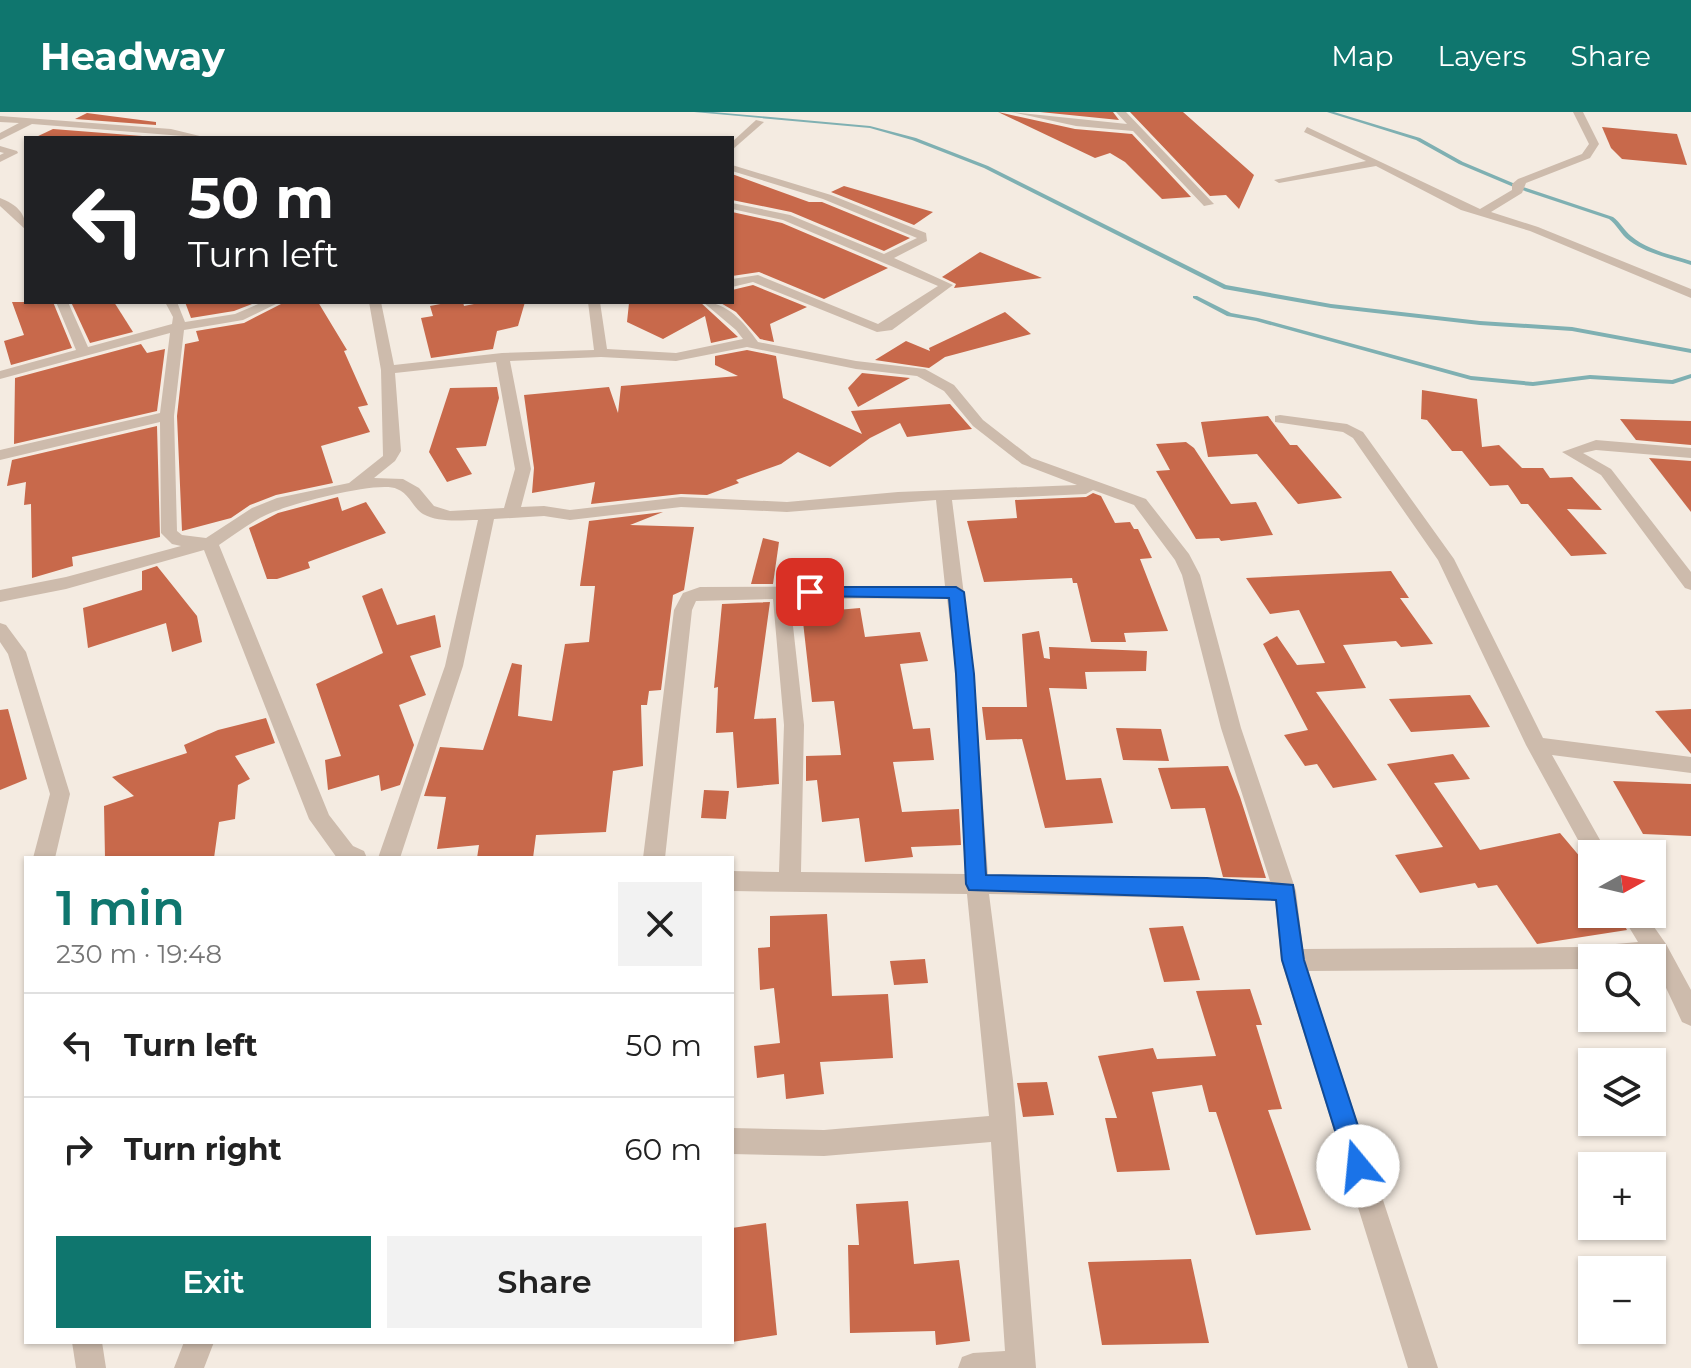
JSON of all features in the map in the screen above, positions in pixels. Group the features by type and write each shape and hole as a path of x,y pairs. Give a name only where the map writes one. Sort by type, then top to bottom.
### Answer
{"street":[{"path":"1016,112 1076,123 1135,128"},
{"path":"1121,112 1208,204"},
{"path":"1480,214 1518,191 1517,184 1522,181 1586,156 1594,144 1578,112"},
{"path":"0,119 192,136"},
{"path":"0,137 31,121"},
{"path":"734,145 759,122"},
{"path":"1307,130 1480,214 1534,229 1691,294"},
{"path":"0,149 13,153 0,159"},
{"path":"1279,180 1375,163"},
{"path":"734,169 846,202 922,235 923,239 883,259"},
{"path":"0,201 18,214 24,224"},
{"path":"734,206 786,217 947,285 887,327 877,328 754,278 734,283"},
{"path":"63,304 83,352"},
{"path":"172,304 179,317 167,416 169,533 178,540 210,543"},
{"path":"0,375 177,327 238,317 269,304"},
{"path":"354,486 390,458 393,451 388,370 375,304"},
{"path":"594,304 601,353"},
{"path":"712,304 741,327 753,345 797,356 920,372 949,388 978,423 1011,451 1048,470 1140,502 1187,567 1231,728 1285,891 1293,960 1423,1368"},
{"path":"388,370 502,357 601,353 676,357 750,342"},
{"path":"502,357 523,469 511,513"},
{"path":"0,455 167,416"},
{"path":"1280,419 1347,428 1358,435 1446,559 1536,745 1589,840"},
{"path":"1691,453 1596,445 1570,452 1606,472 1691,584"},
{"path":"0,596 66,583 210,543 258,512 283,501 354,486 397,482 413,491 428,510 450,516 609,512 681,502 787,507 943,495 1102,489"},
{"path":"943,495 965,674 977,884 1004,1128 1021,1366 973,1368"},
{"path":"390,856 454,666 487,515"},
{"path":"210,543 320,819 345,852 352,856"},
{"path":"781,592 794,725 790,880"},
{"path":"654,856 683,610 689,597 700,593 956,592"},
{"path":"0,629 17,652 60,794 44,856"},
{"path":"1536,745 1691,765"},
{"path":"734,881 1207,887 1285,891"},
{"path":"1293,960 1578,958"},
{"path":"1666,966 1691,1014"},
{"path":"734,1141 824,1143 1004,1128"},
{"path":"87,1344 91,1368"},
{"path":"189,1368 198,1344"}],"building":[{"path":"998,112 1075,129 1132,134 1191,197 1162,199 1125,162 1110,153 1095,158"},
{"path":"1040,112 1113,112 1119,120"},
{"path":"1130,112 1183,112 1254,175 1239,209 1226,195 1210,196"},
{"path":"87,113 156,122 156,125 75,119"},
{"path":"1602,127 1677,134 1687,165 1622,159 1611,148"},
{"path":"53,129 142,136 38,136"},
{"path":"734,175 809,202 822,202 910,238 884,251 791,212 734,200"},
{"path":"844,186 933,212 914,225 831,192"},
{"path":"734,212 782,223 888,268 824,299 759,272 734,276"},
{"path":"980,252 1042,278 954,288 956,284 942,277"},
{"path":"753,285 807,307 770,324 774,342 760,339 736,312 722,304 734,304 734,290"},
{"path":"12,302 54,304 72,348 11,365 4,341 24,335"},
{"path":"72,304 115,304 133,332 90,343"},
{"path":"186,304 252,304 234,311 191,318"},
{"path":"281,304 319,304 347,350 344,351 368,405 358,407 370,432 321,446 333,483 276,495 250,505 231,518 182,531 177,416 185,344 199,341 196,331 244,323"},
{"path":"524,304 518,326 497,331 493,349 431,358 421,318 433,316 430,306"},
{"path":"629,304 702,304 738,337 711,343 705,316 663,339 627,322"},
{"path":"1005,312 1031,334 945,357 929,368 875,360 906,341 930,351 929,348"},
{"path":"141,344 147,353 165,349 157,411 14,444 15,378"},
{"path":"747,350 776,356 783,398 862,434 851,411 950,404 972,429 907,437 900,423 870,438 830,467 798,452 781,464 736,480 739,483 707,495 681,494 591,504 595,482 532,493 534,468 524,395 609,387 618,413 621,386 738,376 715,365 715,356"},
{"path":"862,373 910,378 858,407 848,388"},
{"path":"497,387 499,398 486,446 456,448 472,474 447,482 429,452 450,388"},
{"path":"1422,390 1477,399 1482,447 1499,445 1522,468 1543,468 1550,478 1572,477 1602,510 1567,509 1607,554 1571,556 1528,504 1521,504 1508,485 1490,486 1462,451 1452,451 1427,420 1421,419"},
{"path":"1268,416 1290,445 1297,445 1342,498 1298,504 1257,454 1208,457 1201,422"},
{"path":"1620,419 1691,421 1691,445 1636,440"},
{"path":"157,426 160,537 72,557 73,566 32,578 31,504 24,505 26,482 7,486 12,460"},
{"path":"1186,442 1194,448 1231,504 1256,502 1273,535 1221,541 1219,538 1196,539 1156,471 1170,470 1156,444"},
{"path":"1649,458 1691,461 1691,512"},
{"path":"1093,493 1101,496 1115,523 1130,522 1134,529 1138,529 1152,558 1140,559 1168,631 1124,633 1126,642 1091,642 1077,583 1073,583 1072,578 984,582 967,521 1017,518 1015,500 1086,497"},
{"path":"338,497 342,511 366,502 386,533 308,562 310,568 277,579 267,579 249,528 278,513"},
{"path":"663,512 630,525 694,527 684,590 673,595 661,690 649,691 647,705 641,705 643,766 613,771 606,832 536,835 533,856 477,856 479,845 437,849 446,797 424,796 440,747 483,750 512,663 522,665 518,716 552,721 565,644 589,642 595,586 580,586 589,521"},
{"path":"763,538 779,542 773,584 751,584"},
{"path":"157,566 197,616 202,642 172,652 166,623 88,648 83,608 142,590 142,571"},
{"path":"1391,571 1409,598 1400,598 1433,644 1401,647 1396,641 1343,645 1366,688 1316,692 1377,780 1333,788 1317,764 1305,766 1284,735 1308,730 1263,644 1277,636 1297,665 1325,663 1299,610 1270,614 1246,578"},
{"path":"382,588 397,625 435,615 441,647 410,656 426,695 399,705 414,745 400,785 381,791 379,775 328,790 325,760 341,756 316,684 383,653 362,596"},
{"path":"770,602 754,719 776,718 779,784 737,788 733,732 716,733 718,687 714,688 722,604"},
{"path":"860,608 865,637 920,632 928,661 900,664 913,729 930,728 934,760 893,762 902,812 959,809 961,845 911,847 913,857 865,862 859,818 822,822 817,780 806,781 806,756 841,755 834,701 812,702 802,613"},
{"path":"1039,631 1044,658 1050,659 1049,647 1147,651 1146,671 1085,672 1087,689 1049,688 1066,780 1101,778 1113,823 1045,828 1022,739 986,740 982,707 1027,707 1022,634"},
{"path":"1470,695 1490,727 1411,732 1389,699"},
{"path":"8,709 27,779 0,790 0,710"},
{"path":"1691,709 1691,754 1655,711"},
{"path":"266,718 275,743 235,756 250,779 238,785 235,819 219,822 214,856 105,856 104,806 134,796 112,777 187,753 184,745 218,730"},
{"path":"1116,728 1161,729 1169,761 1123,760"},
{"path":"1453,754 1470,779 1434,783 1480,850 1560,833 1578,854 1578,928 1627,930 1537,944 1497,885 1478,888 1475,883 1420,893 1395,855 1443,847 1387,764"},
{"path":"1228,766 1266,878 1223,877 1205,808 1171,809 1158,768"},
{"path":"1613,781 1691,784 1691,836 1643,834"},
{"path":"704,790 729,791 726,819 701,818"},
{"path":"827,914 832,996 888,994 893,1058 820,1062 824,1094 786,1099 784,1074 757,1078 754,1046 780,1043 774,988 760,990 758,948 770,947 770,916"},
{"path":"1183,926 1200,980 1164,982 1149,928"},
{"path":"925,959 928,983 894,985 890,961"},
{"path":"1250,989 1262,1025 1256,1025 1282,1109 1268,1110 1311,1230 1256,1235 1216,1112 1209,1112 1202,1085 1152,1092 1170,1170 1117,1172 1105,1118 1117,1118 1098,1056 1153,1048 1157,1059 1216,1056 1196,991"},
{"path":"1047,1082 1054,1115 1023,1117 1017,1083"},
{"path":"908,1201 914,1264 959,1260 970,1341 936,1345 935,1331 850,1333 848,1245 859,1245 856,1204"},
{"path":"766,1223 777,1335 734,1342 734,1228"},
{"path":"1191,1259 1209,1343 1102,1345 1088,1262"}],"waterway":[{"path":"696,112 870,127 914,139 986,167 1224,287 1331,306 1480,323 1572,329 1691,351"},
{"path":"1329,112 1418,139 1461,163 1518,187 1611,218 1636,242 1691,263"},
{"path":"1195,297 1229,315 1256,319 1471,378 1533,384 1590,377 1673,382 1691,376"}],"route":[{"path":"810,592 956,592 965,674 977,884 1285,891 1293,960 1358,1166"}]}
